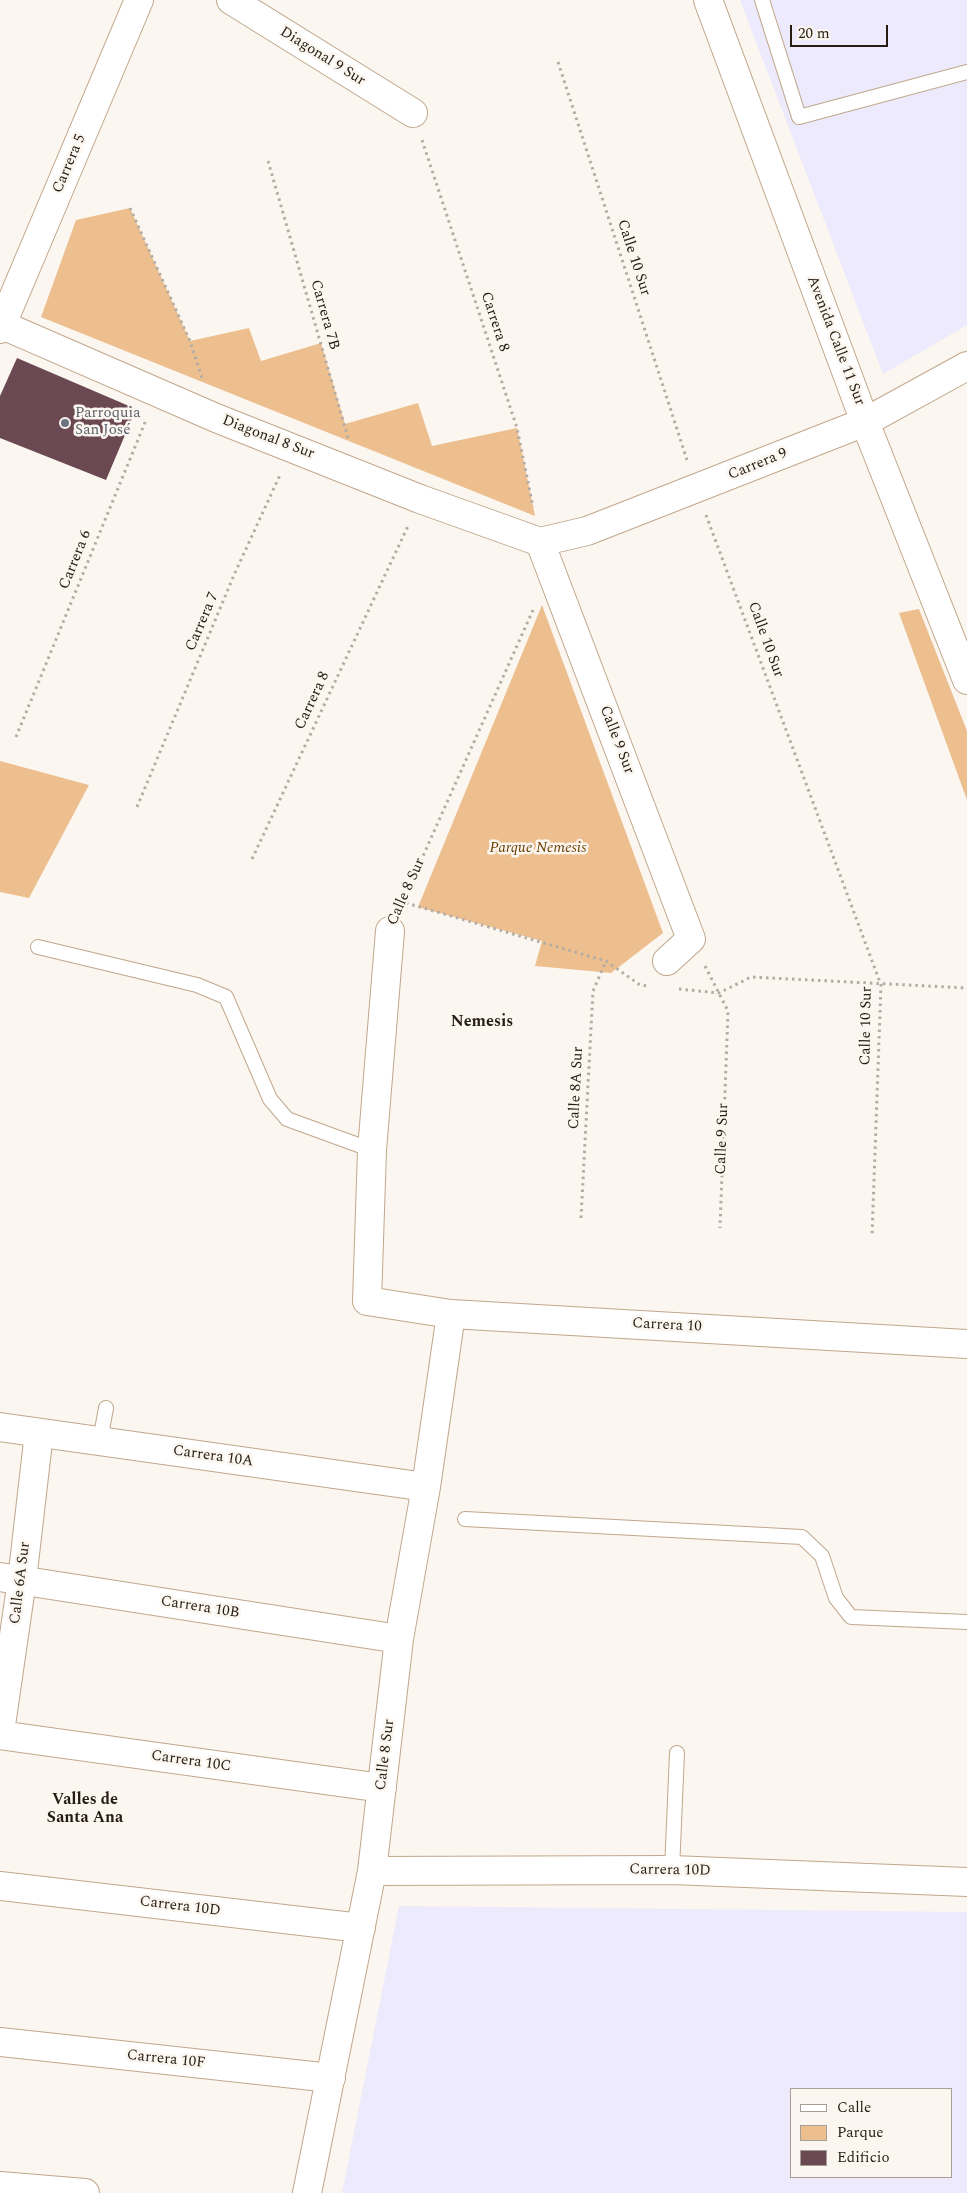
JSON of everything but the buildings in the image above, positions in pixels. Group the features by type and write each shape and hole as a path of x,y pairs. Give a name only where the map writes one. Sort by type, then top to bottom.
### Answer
{"street":[{"name":"Carrera 5","path":"1,326 139,0"},
{"name":"Diagonal 9 Sur","path":"231,0 413,113"},
{"name":"Avenida Calle 11 Sur","path":"708,0 866,422 967,680"},
{"name":"Diagonal 8 Sur","path":"1,326 158,391 216,418 420,499 540,542"},
{"name":"Carrera 9","path":"540,542 588,531 866,422 967,366"},
{"name":"Calle 9 Sur","path":"540,542 552,569 691,938"},
{"name":"Calle 8 Sur","path":"367,1301 372,1150 390,931"},
{"path":"667,961 691,938"},
{"name":"Carrera 10","path":"367,1301 451,1314 967,1344"},
{"name":"Calle 8 Sur","path":"307,2193 372,1871 399,1639 426,1487 451,1314"},
{"name":"Carrera 10A","path":"0,1427 426,1487"},
{"name":"Calle 6A Sur","path":"0,1733 11,1578 38,1433"},
{"name":"Carrera 10B","path":"11,1578 399,1639"},
{"name":"Carrera 10C","path":"0,1733 382,1788"},
{"name":"Carrera 10D","path":"372,1871 672,1870 967,1882"},
{"name":"Carrera 10D","path":"0,1886 361,1928"},
{"name":"Carrera 10F","path":"0,2042 331,2078"},
{"path":"0,2186 85,2193"}],"lane":[{"path":"762,0 799,117 967,72"},
{"path":"38,947 197,985 226,997 270,1099 287,1120 372,1150"},
{"path":"100,1441 106,1408"},
{"path":"465,1519 802,1537 822,1556 836,1598 852,1617 967,1622"},
{"path":"672,1870 676,1753"}],"path":[{"name":"Calle 10 Sur","path":"558,62 697,489 881,985 872,1236"},
{"name":"Carrera 8","path":"413,113 517,428 540,542"},
{"name":"Carrera 7B","path":"268,161 359,474"},
{"path":"130,208 190,341 216,418"},
{"name":"Carrera 6","path":"16,737 158,391"},
{"name":"Carrera 7","path":"137,807 234,575 293,447"},
{"name":"Carrera 8","path":"252,859 420,499"},
{"name":"Calle 8 Sur","path":"390,931 552,569"},
{"name":"Calle 9 Sur","path":"691,938 728,1011 720,1228"},
{"name":"Calle 8A Sur","path":"581,1218 593,991 606,961"}],"shaded area":[{"path":"740,0 967,0 967,325 883,374"},
{"path":"399,1906 967,1912 967,2193 342,2193"}],"green space":[{"path":"130,208 190,341 249,328 261,361 321,343 345,424 418,403 432,446 517,428 535,516 41,317 76,220"},
{"name":"Parque Nemesis","path":"542,605 663,933 611,973 535,966 542,941 418,907"},
{"path":"919,609 967,731 967,800 899,613"},
{"path":"0,761 89,785 29,898 0,892"}],"place":[{"name":"Parroquia San José","path":"65,423"}],"district":[{"name":"Nemesis","path":"482,1023"},
{"name":"Valles de Santa Ana","path":"85,1810"}]}
